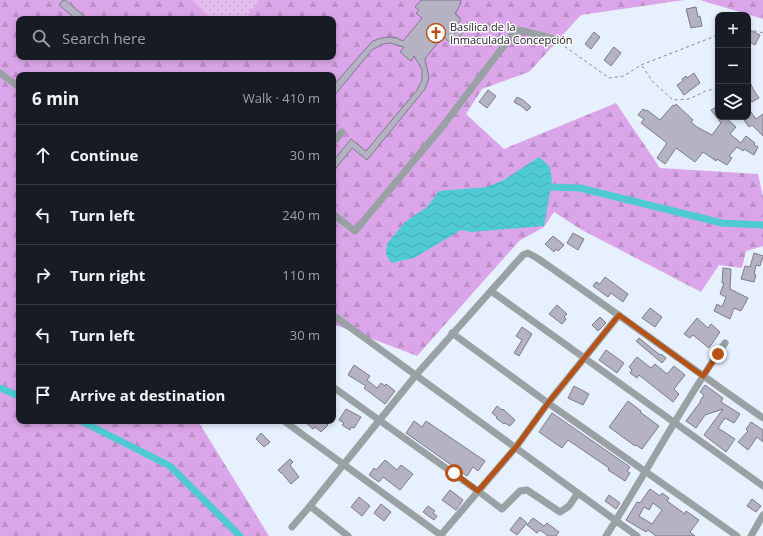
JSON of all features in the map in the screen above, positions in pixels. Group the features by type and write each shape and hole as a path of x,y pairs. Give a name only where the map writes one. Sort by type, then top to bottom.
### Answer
{"street":[{"path":"336,216 355,231 442,127 512,35 519,30 555,40"},
{"path":"0,73 16,85"},
{"path":"336,139 342,132"},
{"path":"292,527 452,333 523,255 528,253 619,315 763,418"},
{"path":"491,291 763,486"},
{"path":"288,424 441,536 516,447 548,403 619,315"},
{"path":"336,317 637,536"},
{"path":"452,333 646,473 737,536"},
{"path":"606,536 646,473 703,376 726,343"},
{"path":"336,389 478,491 502,510 520,491 527,490 560,512 569,506 578,493"},
{"path":"310,506 348,536"},
{"path":"750,536 763,515"}],"path":[{"path":"751,30 763,33"},
{"path":"555,40 609,78 624,76 641,65 715,36"},
{"path":"641,66 653,82 673,100 689,99 706,91 715,89"}],"shaded area":[{"path":"192,0 259,0 247,16 209,16"}],"green space":[{"path":"0,0 192,0 209,16 16,16 16,60 336,60 336,16 247,16 259,0 684,0 581,15 529,72 482,89 466,114 504,149 616,103 660,168 758,174 763,197 763,246 746,251 742,268 719,265 701,292 582,230 554,212 544,227 519,241 417,356 336,325 336,72 16,72 16,424 200,424 269,536 0,536"},
{"path":"700,0 763,0 763,19 751,15 751,12 740,12"}],"water":[{"path":"539,157 550,167 552,181 544,226 471,232 461,230 414,258 391,263 386,254 387,244 405,222 427,207 439,191 487,187 504,180"}],"building":[{"path":"63,0 65,0 84,16 72,16 59,5"},
{"path":"421,0 461,0 455,14 461,19 458,24 465,30 454,44 450,39 449,42 443,36 425,59 429,78 425,89 367,160 352,148 336,168 336,157 351,139 366,151 417,90 422,80 422,69 414,56 411,61 400,52 404,47 390,43 383,44 372,50 336,93 336,83 373,41 390,37 403,41 422,18 416,13 419,10 415,7"},
{"path":"696,7 702,26 691,28 686,9"},
{"path":"751,30 760,35 755,45 751,43"},
{"path":"594,32 600,37 591,49 585,44"},
{"path":"614,47 621,53 611,66 604,60"},
{"path":"694,73 700,83 684,95 677,85 683,81 682,79 686,76 687,78"},
{"path":"751,84 759,98 752,102 751,100"},
{"path":"488,90 496,96 487,108 479,102"},
{"path":"517,97 531,107 527,111 514,102"},
{"path":"676,104 693,120 691,122 697,127 712,135 721,123 719,120 728,120 736,127 730,134 741,143 746,136 755,143 754,145 758,147 754,155 737,147 729,156 732,158 727,165 717,159 716,161 703,152 695,162 676,148 665,164 657,158 667,143 641,123 644,119 638,115 643,109 646,111 647,110 660,120 673,105 675,106"},
{"path":"715,108 715,115 711,110"},
{"path":"751,112 756,119 763,114 763,136 752,125 749,127 744,120 751,120"},
{"path":"573,233 584,239 578,250 567,243"},
{"path":"553,236 564,245 558,251 556,249 554,252 545,244"},
{"path":"754,253 763,256 760,266 756,265 754,282 741,279 745,266 750,267"},
{"path":"723,268 731,269 730,289 748,298 741,311 734,308 730,319 714,311 717,304 722,307 726,297 720,294 724,283 722,283"},
{"path":"605,277 628,294 623,302 611,293 608,297 593,286 596,282 600,284"},
{"path":"557,305 567,314 564,317 566,319 562,324 549,314"},
{"path":"650,308 662,317 655,327 642,318"},
{"path":"600,317 606,323 598,331 592,325"},
{"path":"697,318 708,328 711,324 720,332 709,348 693,335 690,338 684,334"},
{"path":"522,327 532,334 519,356 514,353 522,340 516,336"},
{"path":"639,338 666,358 662,363 636,341"},
{"path":"606,350 624,363 617,373 599,360"},
{"path":"637,357 651,368 655,364 667,374 674,366 685,375 674,389 679,394 673,402 639,375 637,378 630,373 632,370 629,367"},
{"path":"354,365 370,376 367,380 377,388 381,383 385,386 386,384 395,391 385,404 364,388 366,386 348,375"},
{"path":"705,385 723,398 721,402 740,414 734,423 725,418 718,428 735,439 726,452 704,435 723,409 705,415 696,428 686,421 701,401 704,395 700,392"},
{"path":"574,386 589,394 583,405 568,398"},
{"path":"628,401 659,426 642,449 636,445 635,446 609,427"},
{"path":"497,406 502,410 503,409 515,420 510,426 505,423 504,424 492,413"},
{"path":"346,409 361,417 354,428 351,427 350,430 342,425 344,423 339,420"},
{"path":"552,413 630,467 627,471 630,473 625,481 608,470 609,468 568,440 562,448 539,432"},
{"path":"414,421 422,427 426,421 485,461 478,471 473,467 467,476 406,433"},
{"path":"751,422 763,430 763,442 757,437 748,450 738,442 748,431 746,429"},
{"path":"307,424 328,425 321,432 315,427 313,429"},
{"path":"261,433 270,442 264,447 256,439"},
{"path":"290,459 293,462 290,465 299,477 291,484 278,470"},
{"path":"385,460 397,470 401,465 413,474 400,490 383,477 379,482 369,475 374,468 376,470"},
{"path":"650,489 660,496 662,493 669,498 667,501 685,514 686,511 699,520 690,532 695,536 656,536 648,530 646,532 626,520 637,502 640,503","holes":["653,503 662,510 652,524 639,516 644,507 649,510"]},
{"path":"450,490 463,500 456,510 442,500"},
{"path":"609,495 620,503 616,509 605,501"},
{"path":"359,497 370,506 362,516 351,507"},
{"path":"752,499 761,506 756,512 747,506"},
{"path":"381,504 391,512 384,521 374,513"},
{"path":"428,506 435,511 433,513 437,516 434,520 423,512"},
{"path":"520,517 527,523 517,535 510,530"},
{"path":"533,518 544,526 547,523 559,532 556,536 548,536 540,530 537,533 527,525"}],"waterway":[{"path":"551,187 580,188 722,223 763,225"},
{"path":"0,388 16,395"},
{"path":"87,424 170,466 240,536"}],"place":[{"name":"Basílica de la Inmaculada Concepción","path":"436,33"}],"route":[{"path":"454,473 478,491 516,447 548,403 619,315 703,376 718,354"}]}
